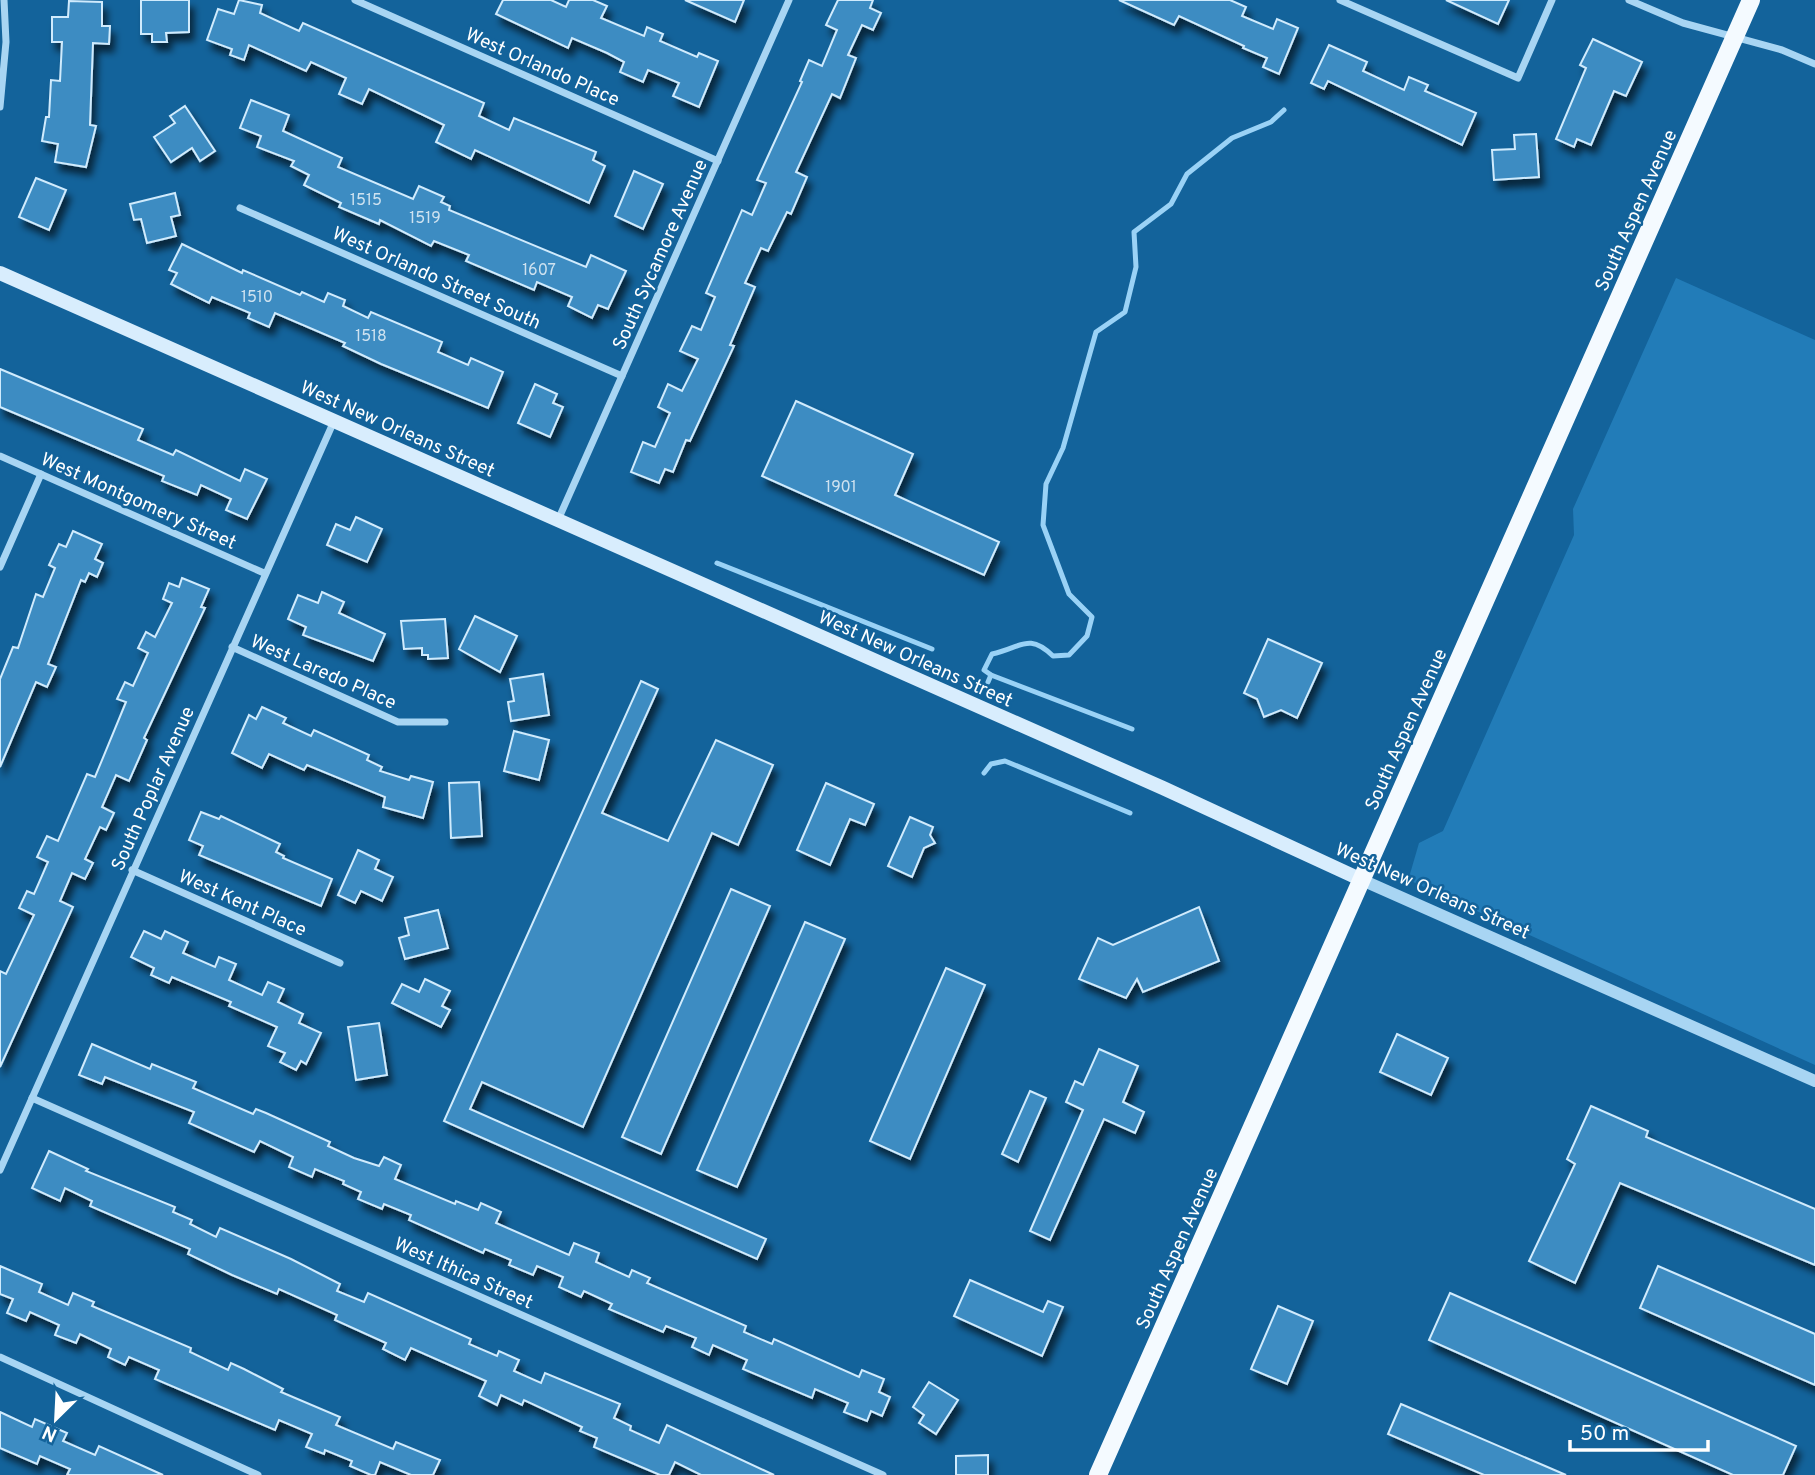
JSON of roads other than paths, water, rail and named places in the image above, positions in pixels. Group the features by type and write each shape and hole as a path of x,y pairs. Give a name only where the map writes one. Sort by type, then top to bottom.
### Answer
{"main road":[{"name":"South Aspen Avenue","path":"1098,1475 1751,0"},
{"name":"West New Orleans Street","path":"0,273 1131,774 1362,880"}],"street":[{"path":"0,107 4,0"},
{"name":"West Orlando Place","path":"355,0 718,161"},
{"name":"South Sycamore Avenue","path":"558,520 789,0"},
{"path":"1340,0 1518,79 1552,0"},
{"path":"1629,0 1683,23 1782,50 1815,64"},
{"name":"West Orlando Street South","path":"240,208 622,376"},
{"name":"South Poplar Avenue","path":"0,1170 334,421"},
{"name":"West Montgomery Street","path":"0,456 264,573"},
{"path":"0,566 41,474"},
{"name":"West Laredo Place","path":"232,647 398,722 445,722"},
{"name":"West Kent Place","path":"132,870 340,963"},
{"name":"West New Orleans Street","path":"1362,880 1815,1081"},
{"name":"West Ithica Street","path":"32,1098 883,1475"},
{"path":"0,1357 258,1475"}],"waterway":[{"path":"988,682 991,675 984,670 992,654 1030,643 1053,656 1069,655 1087,636 1092,617 1069,594 1043,525 1046,484 1063,448 1096,332 1125,312 1136,267 1134,232 1171,204 1187,174 1232,138 1271,122 1284,110"},
{"path":"717,563 932,649"},
{"path":"991,675 1132,729"},
{"path":"984,773 991,764 1005,761 1130,813"}]}
